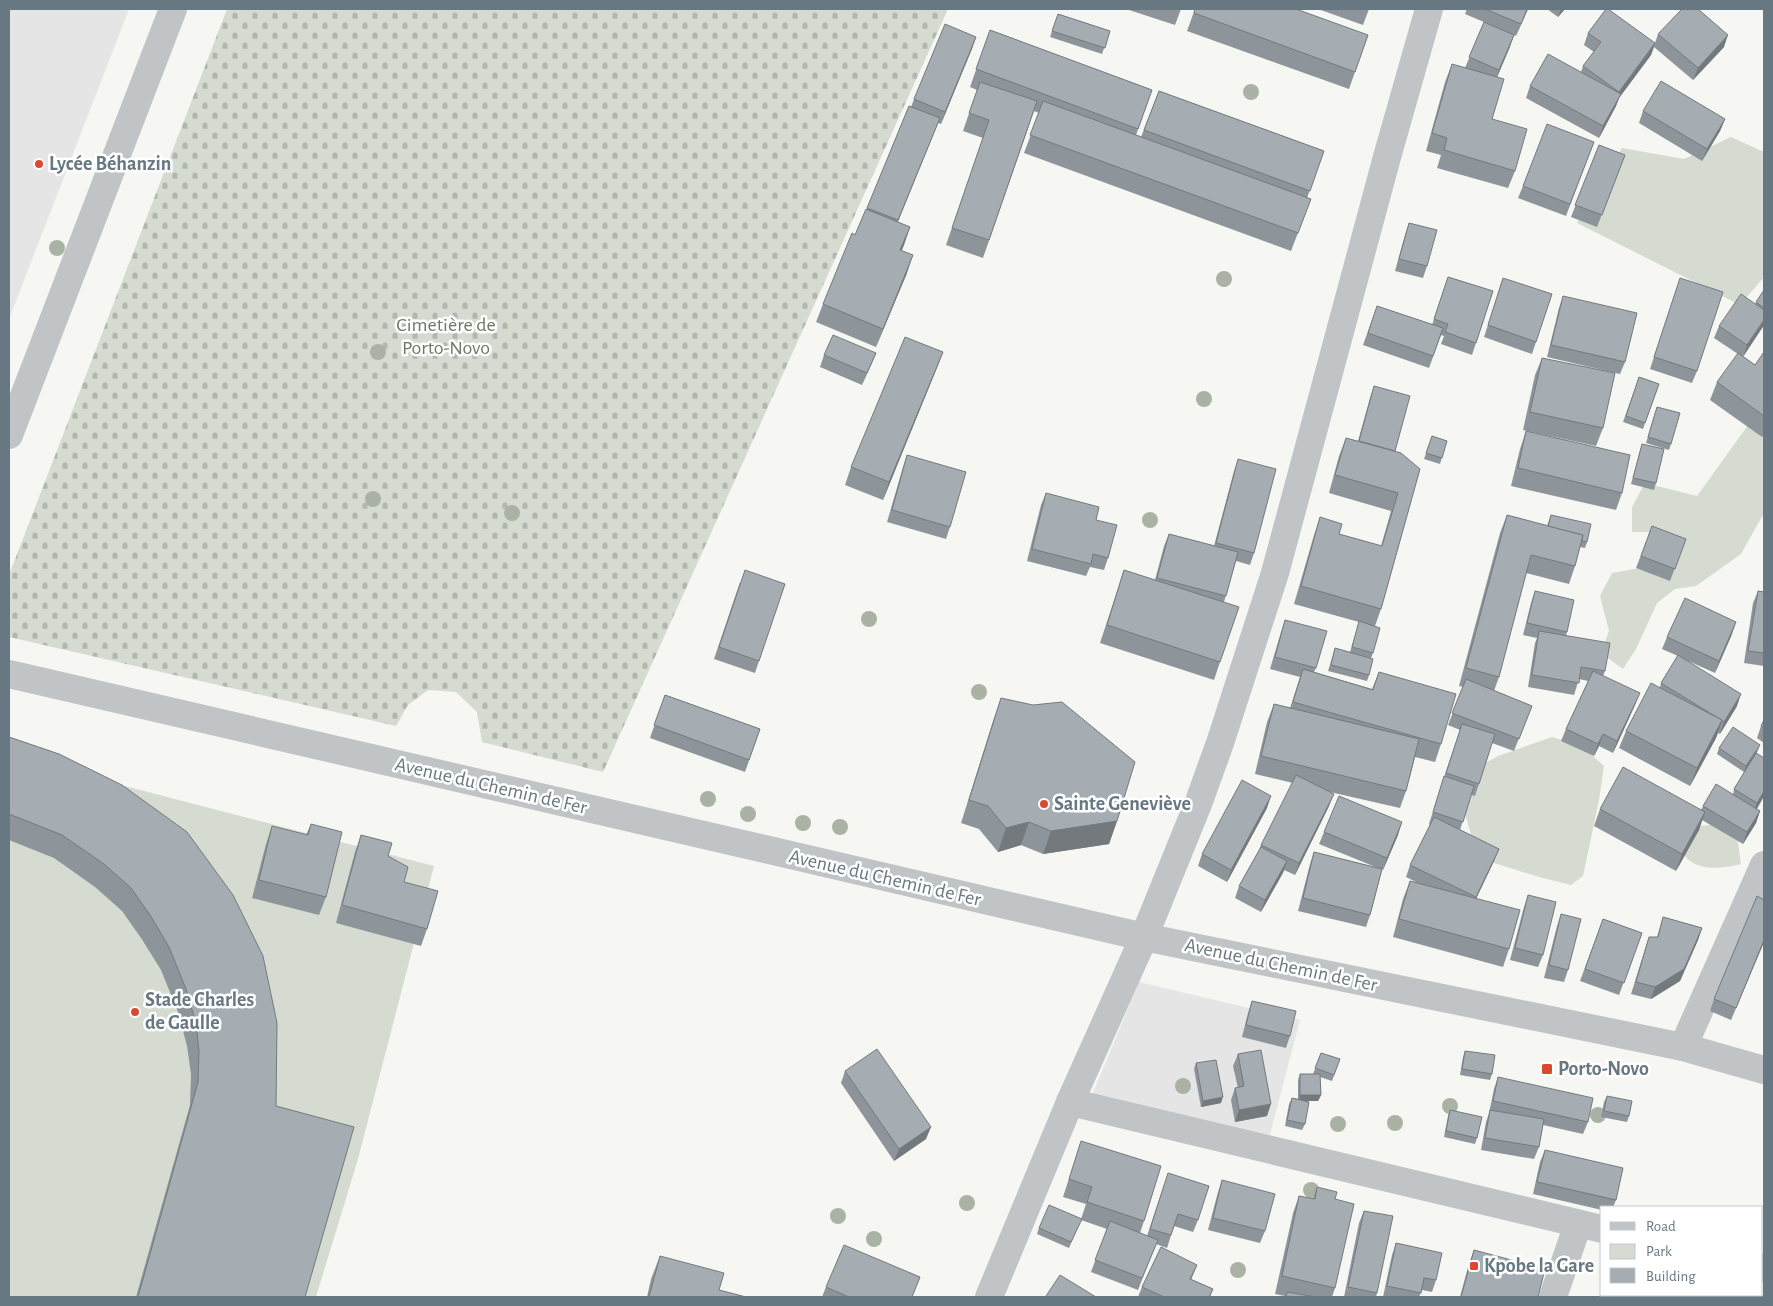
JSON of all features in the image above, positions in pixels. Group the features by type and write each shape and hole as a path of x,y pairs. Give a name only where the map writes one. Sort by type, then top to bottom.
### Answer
{"street":[{"path":"9,435 173,9"},
{"path":"989,1297 1070,1102 1144,937 1195,813 1214,761 1275,573 1387,157 1429,9"},
{"name":"Avenue du Chemin de Fer","path":"9,674 1144,937 1683,1047 1764,1070"},
{"path":"1683,1047 1764,865"},
{"path":"1070,1102 1590,1226 1553,1297"}],"shaded area":[{"name":"Lycée Béhanzin","path":"9,9 129,9 9,319"},
{"path":"1139,982 1300,1020 1269,1138 1092,1095"}],"green space":[{"name":"Cimetière de Porto-Novo","path":"227,9 948,9 603,772 482,742 477,712 456,692 428,690 408,705 396,726 9,637 9,575"},
{"path":"1731,137 1764,152 1764,277 1740,305 1577,223 1622,148 1684,159"},
{"path":"1764,403 1764,513 1741,554 1696,586 1675,589 1657,603 1636,649 1623,669 1601,653 1609,631 1600,596 1612,573 1651,566 1656,532 1632,532 1632,507 1645,483 1697,496"},
{"path":"1552,737 1582,746 1604,766 1583,876 1571,885 1478,858 1455,780 1498,756"},
{"name":"Stade Charles de Gaulle","path":"9,756 434,866 358,1159 316,1297 9,1297"},
{"path":"1717,824 1733,828 1738,843 1741,864 1722,867 1702,866 1689,860 1682,852 1680,848 1692,827"}],"building":[{"path":"1195,9 1296,9 1368,35 1355,72 1194,13"},
{"path":"1485,9 1527,9 1521,24"},
{"path":"1606,9 1655,43 1619,92 1583,66 1601,42 1588,33"},
{"path":"1682,9 1698,9 1728,35 1698,68 1658,34"},
{"path":"1058,14 1110,31 1105,48 1052,31"},
{"path":"1484,22 1514,35 1499,70 1469,57"},
{"path":"945,24 976,37 945,112 914,99"},
{"path":"990,30 1152,90 1138,129 976,69"},
{"path":"1548,54 1621,94 1603,126 1530,86"},
{"path":"1452,64 1504,79 1492,119 1527,129 1515,171 1444,150 1447,138 1432,133"},
{"path":"1661,81 1725,119 1707,149 1643,111"},
{"path":"980,82 1037,101 989,240 952,228 989,120 969,113"},
{"path":"1159,91 1324,151 1310,191 1144,130"},
{"path":"1043,101 1311,199 1298,233 1030,135"},
{"path":"909,106 940,118 898,220 867,208"},
{"path":"1547,124 1594,142 1570,204 1523,186"},
{"path":"1599,145 1625,155 1602,215 1575,205"},
{"path":"866,209 910,227 900,250 913,255 883,329 823,304 852,233 855,235"},
{"path":"1409,223 1437,230 1427,266 1399,259"},
{"path":"1448,277 1493,291 1476,343 1445,332 1448,324 1434,319"},
{"path":"1503,278 1552,294 1536,342 1488,325"},
{"path":"1680,278 1723,292 1697,371 1654,357"},
{"path":"1764,290 1764,308 1756,302"},
{"path":"1741,294 1764,310 1764,320 1747,345 1719,326"},
{"path":"1563,296 1637,313 1625,362 1551,345"},
{"path":"1377,306 1443,328 1433,356 1368,333"},
{"path":"833,335 876,353 867,373 824,355"},
{"path":"905,337 943,352 889,482 851,467"},
{"path":"1764,352 1764,416 1717,382 1738,353 1755,365"},
{"path":"1542,358 1615,373 1603,428 1530,412"},
{"path":"1639,377 1659,384 1645,423 1626,416"},
{"path":"1374,386 1410,396 1395,451 1359,441"},
{"path":"1657,407 1680,413 1671,444 1648,437"},
{"path":"1526,431 1630,455 1622,493 1518,468"},
{"path":"1432,436 1447,441 1442,458 1426,453"},
{"path":"1346,438 1401,453 1420,469 1381,609 1301,586 1320,517 1342,524 1339,534 1382,546 1398,493 1335,475"},
{"path":"1642,444 1664,449 1656,483 1633,478"},
{"path":"907,455 966,472 950,527 892,510"},
{"path":"1238,459 1276,469 1254,553 1216,543"},
{"path":"1046,493 1099,507 1096,520 1117,525 1108,558 1093,554 1091,564 1032,549"},
{"path":"1507,515 1583,535 1575,566 1531,555 1499,677 1466,668"},
{"path":"1551,515 1591,524 1587,542 1582,541 1583,535 1548,526"},
{"path":"1652,526 1686,539 1675,569 1641,556"},
{"path":"1169,534 1238,552 1226,596 1157,578"},
{"path":"745,570 785,584 759,661 719,647"},
{"path":"1124,570 1239,607 1220,662 1107,625"},
{"path":"1535,591 1574,600 1567,632 1527,623"},
{"path":"1758,591 1764,592 1764,653 1748,651"},
{"path":"1685,598 1736,622 1719,661 1667,637"},
{"path":"1285,620 1327,631 1316,668 1275,657"},
{"path":"1359,621 1380,628 1373,653 1352,647"},
{"path":"1539,631 1610,643 1605,671 1581,667 1579,683 1532,675"},
{"path":"1335,648 1373,659 1369,675 1331,665"},
{"path":"1678,655 1741,694 1724,722 1661,683"},
{"path":"1303,669 1373,690 1379,672 1456,694 1441,744 1293,702"},
{"path":"1593,671 1640,693 1617,741 1603,734 1598,744 1566,729"},
{"path":"1466,679 1532,706 1519,739 1452,713"},
{"path":"1651,683 1722,720 1697,768 1626,731"},
{"path":"665,695 760,729 749,760 654,725"},
{"name":"Sainte Geneviève","path":"1001,698 1033,705 1062,702 1135,762 1117,821 1051,831 1029,822 1006,828 988,806 969,800"},
{"path":"1274,704 1419,739 1406,791 1261,756"},
{"path":"1462,724 1495,734 1479,784 1446,773"},
{"path":"1733,727 1760,745 1746,766 1719,748"},
{"path":"9,737 59,754 122,785 187,832 233,895 263,956 277,1023 276,1106 354,1127 305,1297 138,1297 198,1082 199,1051 196,1023 186,989 169,947 131,888 104,864 62,835 9,814"},
{"path":"1756,753 1764,758 1764,791 1757,803 1734,789"},
{"path":"1623,767 1705,812 1682,854 1600,809"},
{"path":"1296,775 1334,794 1299,863 1261,845"},
{"path":"1444,776 1474,786 1463,822 1433,812"},
{"path":"1242,780 1271,796 1231,870 1202,854"},
{"path":"1716,784 1760,811 1747,832 1703,806"},
{"path":"1339,796 1402,822 1387,858 1324,832"},
{"path":"1434,817 1499,849 1476,897 1410,865"},
{"path":"311,824 342,832 326,897 259,880 272,826 308,835"},
{"path":"361,835 392,843 388,856 408,867 404,882 438,891 427,929 342,905"},
{"path":"1261,847 1287,861 1265,900 1239,886"},
{"path":"1314,852 1382,869 1370,915 1303,898"},
{"path":"1410,881 1520,910 1509,949 1399,919"},
{"path":"1528,895 1556,902 1543,955 1515,948"},
{"path":"1757,896 1764,900 1764,940 1736,1008 1714,999"},
{"path":"1561,914 1581,919 1568,970 1549,965"},
{"path":"1663,917 1702,928 1684,969 1655,987 1636,982 1649,937 1658,937"},
{"path":"1603,919 1642,933 1624,983 1585,969"},
{"path":"1252,1001 1296,1011 1290,1036 1246,1025"},
{"path":"877,1049 931,1127 899,1149 845,1071"},
{"path":"1261,1050 1271,1104 1239,1110 1235,1088 1244,1086 1238,1054"},
{"path":"1465,1051 1495,1055 1492,1074 1462,1069"},
{"path":"1321,1053 1340,1059 1334,1075 1315,1068"},
{"path":"1216,1060 1223,1097 1203,1101 1196,1063"},
{"path":"1300,1074 1320,1074 1321,1095 1300,1095"},
{"path":"1498,1077 1593,1098 1588,1122 1493,1101"},
{"path":"1607,1096 1632,1101 1629,1116 1604,1111"},
{"path":"1292,1098 1309,1102 1305,1124 1287,1120"},
{"path":"1450,1110 1482,1117 1477,1138 1446,1131"},
{"path":"1490,1110 1544,1119 1539,1147 1485,1138"},
{"path":"1081,1141 1161,1166 1144,1221 1087,1202 1092,1187 1069,1179"},
{"path":"1545,1150 1623,1168 1616,1200 1537,1182"},
{"path":"1168,1173 1209,1186 1198,1220 1178,1214 1171,1235 1150,1229"},
{"path":"1222,1180 1275,1194 1265,1231 1213,1218"},
{"path":"1317,1187 1337,1192 1335,1199 1354,1204 1335,1288 1282,1276 1299,1196 1315,1199"},
{"path":"1049,1205 1082,1219 1071,1242 1039,1228"},
{"path":"1364,1211 1393,1216 1377,1293 1348,1287"},
{"path":"1110,1221 1158,1240 1142,1278 1095,1260"},
{"path":"1396,1243 1442,1253 1436,1280 1424,1278 1421,1293 1387,1286"},
{"path":"844,1245 920,1277 912,1297 849,1297 826,1287"},
{"path":"1161,1247 1197,1265 1190,1279 1213,1289 1209,1297 1164,1297 1142,1287"},
{"path":"1474,1250 1545,1269 1538,1297 1461,1297"},
{"path":"660,1256 724,1273 719,1290 746,1297 649,1297"},
{"path":"1060,1275 1096,1297 1047,1297"},
{"path":"1287,1292 1316,1297 1286,1297"}],"place":[{"name":"Lycée Béhanzin","path":"39,164"},
{"name":"Sainte Geneviève","path":"1044,804"},
{"name":"Stade Charles de Gaulle","path":"135,1012"},
{"name":"Porto-Novo","path":"1547,1069"},
{"name":"Kpobe la Gare","path":"1474,1266"}]}
